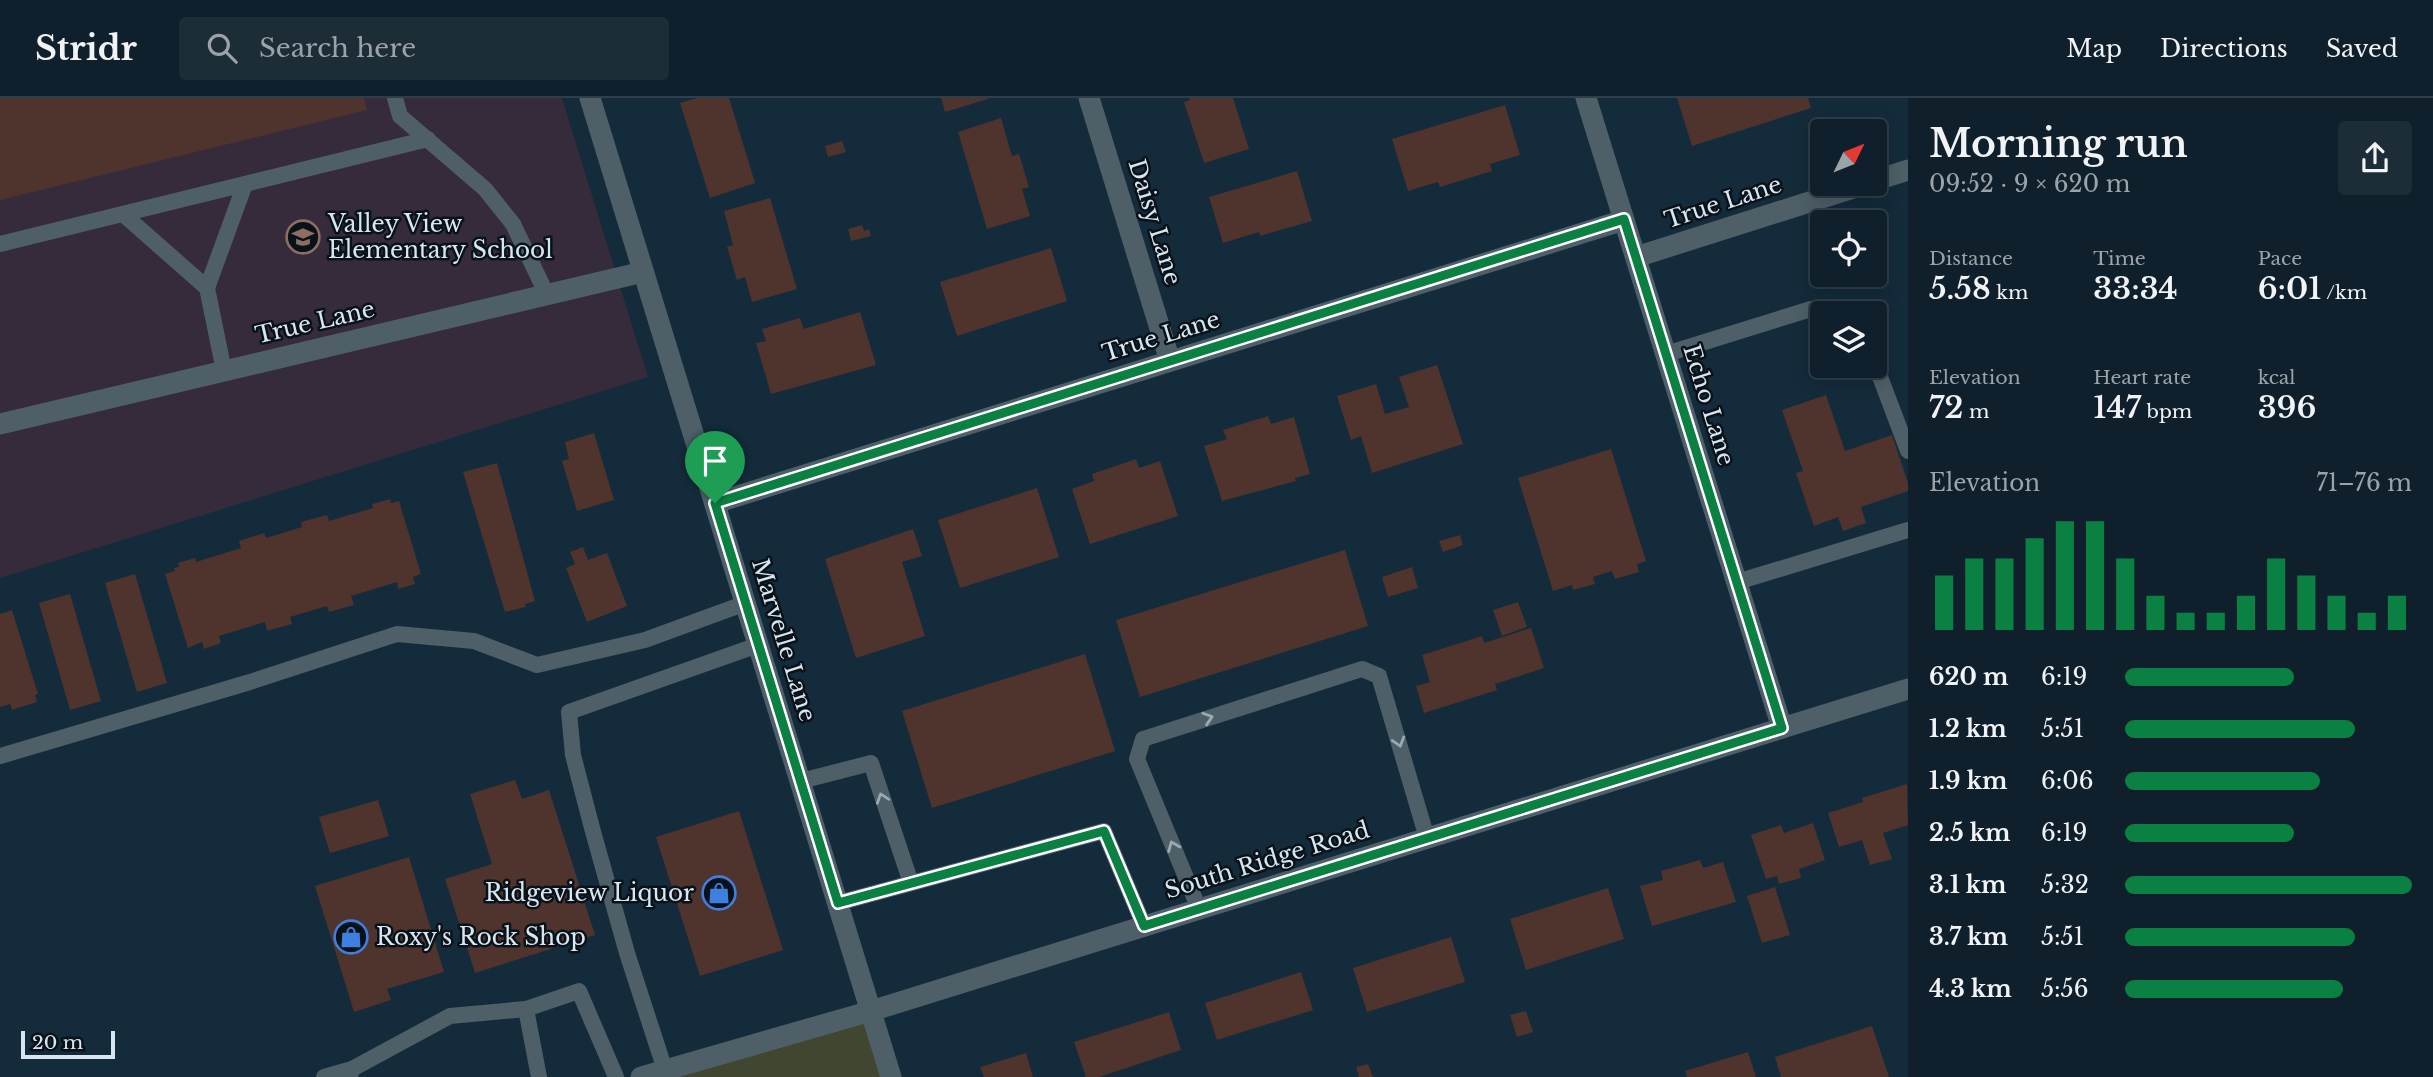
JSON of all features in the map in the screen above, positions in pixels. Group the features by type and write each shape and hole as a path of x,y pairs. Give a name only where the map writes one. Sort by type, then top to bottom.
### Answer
{"street":[{"name":"Marvelle Lane","path":"590,98 891,1077"},
{"name":"Daisy Lane","path":"1089,98 1170,360"},
{"name":"Echo Lane","path":"1586,98 1782,728"},
{"path":"1887,177 1908,170"},
{"name":"True Lane","path":"1636,257 1828,196"},
{"name":"True Lane","path":"715,503 1624,219"},
{"name":"True Lane","path":"0,424 643,272"},
{"name":"South Ridge Road","path":"641,1077 871,1011 1908,690"}],"lane":[{"path":"395,98 400,116 485,189 513,224 547,295"},
{"path":"0,244 428,139"},
{"path":"225,371 207,288 245,184"},
{"path":"122,214 207,288"},
{"path":"1665,354 1810,310"},
{"path":"1880,378 1908,451"},
{"path":"1737,582 1908,530"},
{"path":"0,756 250,682 397,634 474,641 537,665 645,640 746,603"},
{"path":"665,1070 627,953 592,828 573,755 569,712 758,646"},
{"path":"1199,909 1137,759 1143,739 1362,669 1379,676 1427,838"},
{"path":"801,781 871,764 911,883"},
{"path":"838,903 1104,831 1144,926"},
{"path":"324,1077 351,1073 450,1016 526,1009 579,991 616,1077"},
{"path":"526,1009 539,1077"}],"shaded area":[{"name":"Valley View Elementary School","path":"0,98 562,98 648,377 0,578"}],"green space":[{"path":"871,1011 891,1077 635,1077"}],"building":[{"path":"0,98 364,98 367,110 0,200"},
{"path":"697,98 729,98 755,183 710,198 680,103"},
{"path":"941,98 988,98 988,99 945,112"},
{"path":"1189,98 1233,98 1249,149 1204,163 1184,102 1190,100"},
{"path":"1677,98 1808,98 1811,108 1692,146"},
{"path":"1505,105 1520,155 1490,164 1492,171 1440,187 1438,182 1408,191 1392,139"},
{"path":"1001,118 1012,156 1019,154 1029,187 1022,189 1030,216 987,229 958,132"},
{"path":"842,141 846,152 828,157 825,146"},
{"path":"1297,171 1312,221 1223,243 1209,197"},
{"path":"770,198 797,289 752,302 745,277 737,280 727,247 733,245 724,211"},
{"path":"862,225 864,231 869,229 871,236 851,241 848,229"},
{"path":"1051,248 1067,301 957,336 940,282"},
{"path":"860,312 876,365 771,394 756,343 766,341 762,329 800,318 804,329"},
{"path":"1437,365 1463,444 1372,473 1361,436 1351,440 1337,396 1376,384 1385,414 1409,407 1399,377"},
{"path":"1826,395 1845,451 1892,435 1908,483 1908,491 1861,507 1866,523 1843,531 1838,517 1814,526 1796,473 1803,471 1782,410"},
{"path":"1268,416 1271,424 1294,417 1310,474 1295,478 1296,481 1222,501 1204,446 1227,439 1223,430"},
{"path":"594,433 614,500 577,511 562,461 569,459 565,442"},
{"path":"1611,449 1646,561 1637,564 1639,572 1615,579 1612,571 1593,577 1595,584 1573,590 1572,585 1553,591 1518,478"},
{"path":"1136,459 1139,468 1160,461 1178,516 1090,544 1072,489 1094,481 1092,474"},
{"path":"497,463 535,601 525,604 526,607 505,612 463,472"},
{"path":"1037,488 1059,557 960,588 938,520"},
{"path":"390,499 391,503 399,501 421,574 413,577 415,584 398,589 397,582 351,596 354,605 329,612 327,606 290,617 292,624 267,631 265,622 219,636 221,643 204,649 202,642 188,648 165,574 175,571 174,568 179,567 178,563 195,558 196,562 241,548 239,541 264,533 266,538 302,527 301,522 327,515 329,521 373,508 372,504"},
{"path":"913,529 922,556 902,562 925,636 856,658 825,559"},
{"path":"1460,535 1463,545 1443,552 1439,541"},
{"path":"583,547 588,560 607,553 627,606 587,622 566,568 575,564 570,552"},
{"path":"1345,550 1368,626 1140,697 1116,620"},
{"path":"1412,567 1418,588 1388,597 1382,577"},
{"path":"135,574 167,683 137,692 105,583"},
{"path":"70,594 101,701 70,710 39,603"},
{"path":"1518,602 1527,627 1502,636 1493,610"},
{"path":"12,610 38,694 35,695 37,702 12,710 10,704 0,707 0,614"},
{"path":"1531,628 1544,668 1495,684 1497,690 1424,713 1416,686 1430,682 1422,655 1482,636 1484,643"},
{"path":"1085,654 1115,751 932,808 902,711"},
{"path":"515,780 522,799 549,790 595,935 475,973 445,879 492,864 470,794"},
{"path":"1907,784 1908,825 1883,833 1892,859 1870,865 1862,840 1839,847 1828,813 1863,802 1862,798"},
{"path":"378,800 389,836 330,853 319,817"},
{"name":"Ridgeview Liquor","path":"739,811 783,950 700,976 656,837"},
{"path":"1813,823 1825,860 1799,869 1801,878 1779,884 1777,876 1766,879 1751,835 1781,825 1784,833"},
{"path":"409,857 444,972 387,989 391,1000 354,1012 315,886"},
{"path":"1700,860 1703,868 1723,862 1736,902 1652,926 1640,886 1663,880 1661,871"},
{"path":"1775,887 1790,935 1762,943 1747,896"},
{"path":"1608,888 1624,939 1526,970 1510,919"},
{"path":"1451,937 1465,982 1367,1012 1353,968"},
{"path":"1301,972 1313,1010 1217,1040 1205,1003"},
{"path":"1526,1011 1533,1032 1517,1037 1510,1015"},
{"path":"1169,1012 1181,1050 1099,1077 1086,1077 1074,1042"},
{"path":"1872,1026 1889,1077 1781,1077 1775,1057"},
{"path":"1748,1052 1756,1077 1687,1077 1685,1071"},
{"path":"1026,1053 1033,1077 984,1077 980,1067"},
{"path":"1368,1064 1373,1077 1359,1077 1356,1067"}],"place":[{"name":"Valley View Elementary School","path":"303,237"},
{"name":"Ridgeview Liquor","path":"719,893"},
{"name":"Roxy's Rock Shop","path":"351,937"}],"route":[{"path":"1624,219 1782,728 1144,926 1104,831 838,903 715,503 1624,219"}]}
